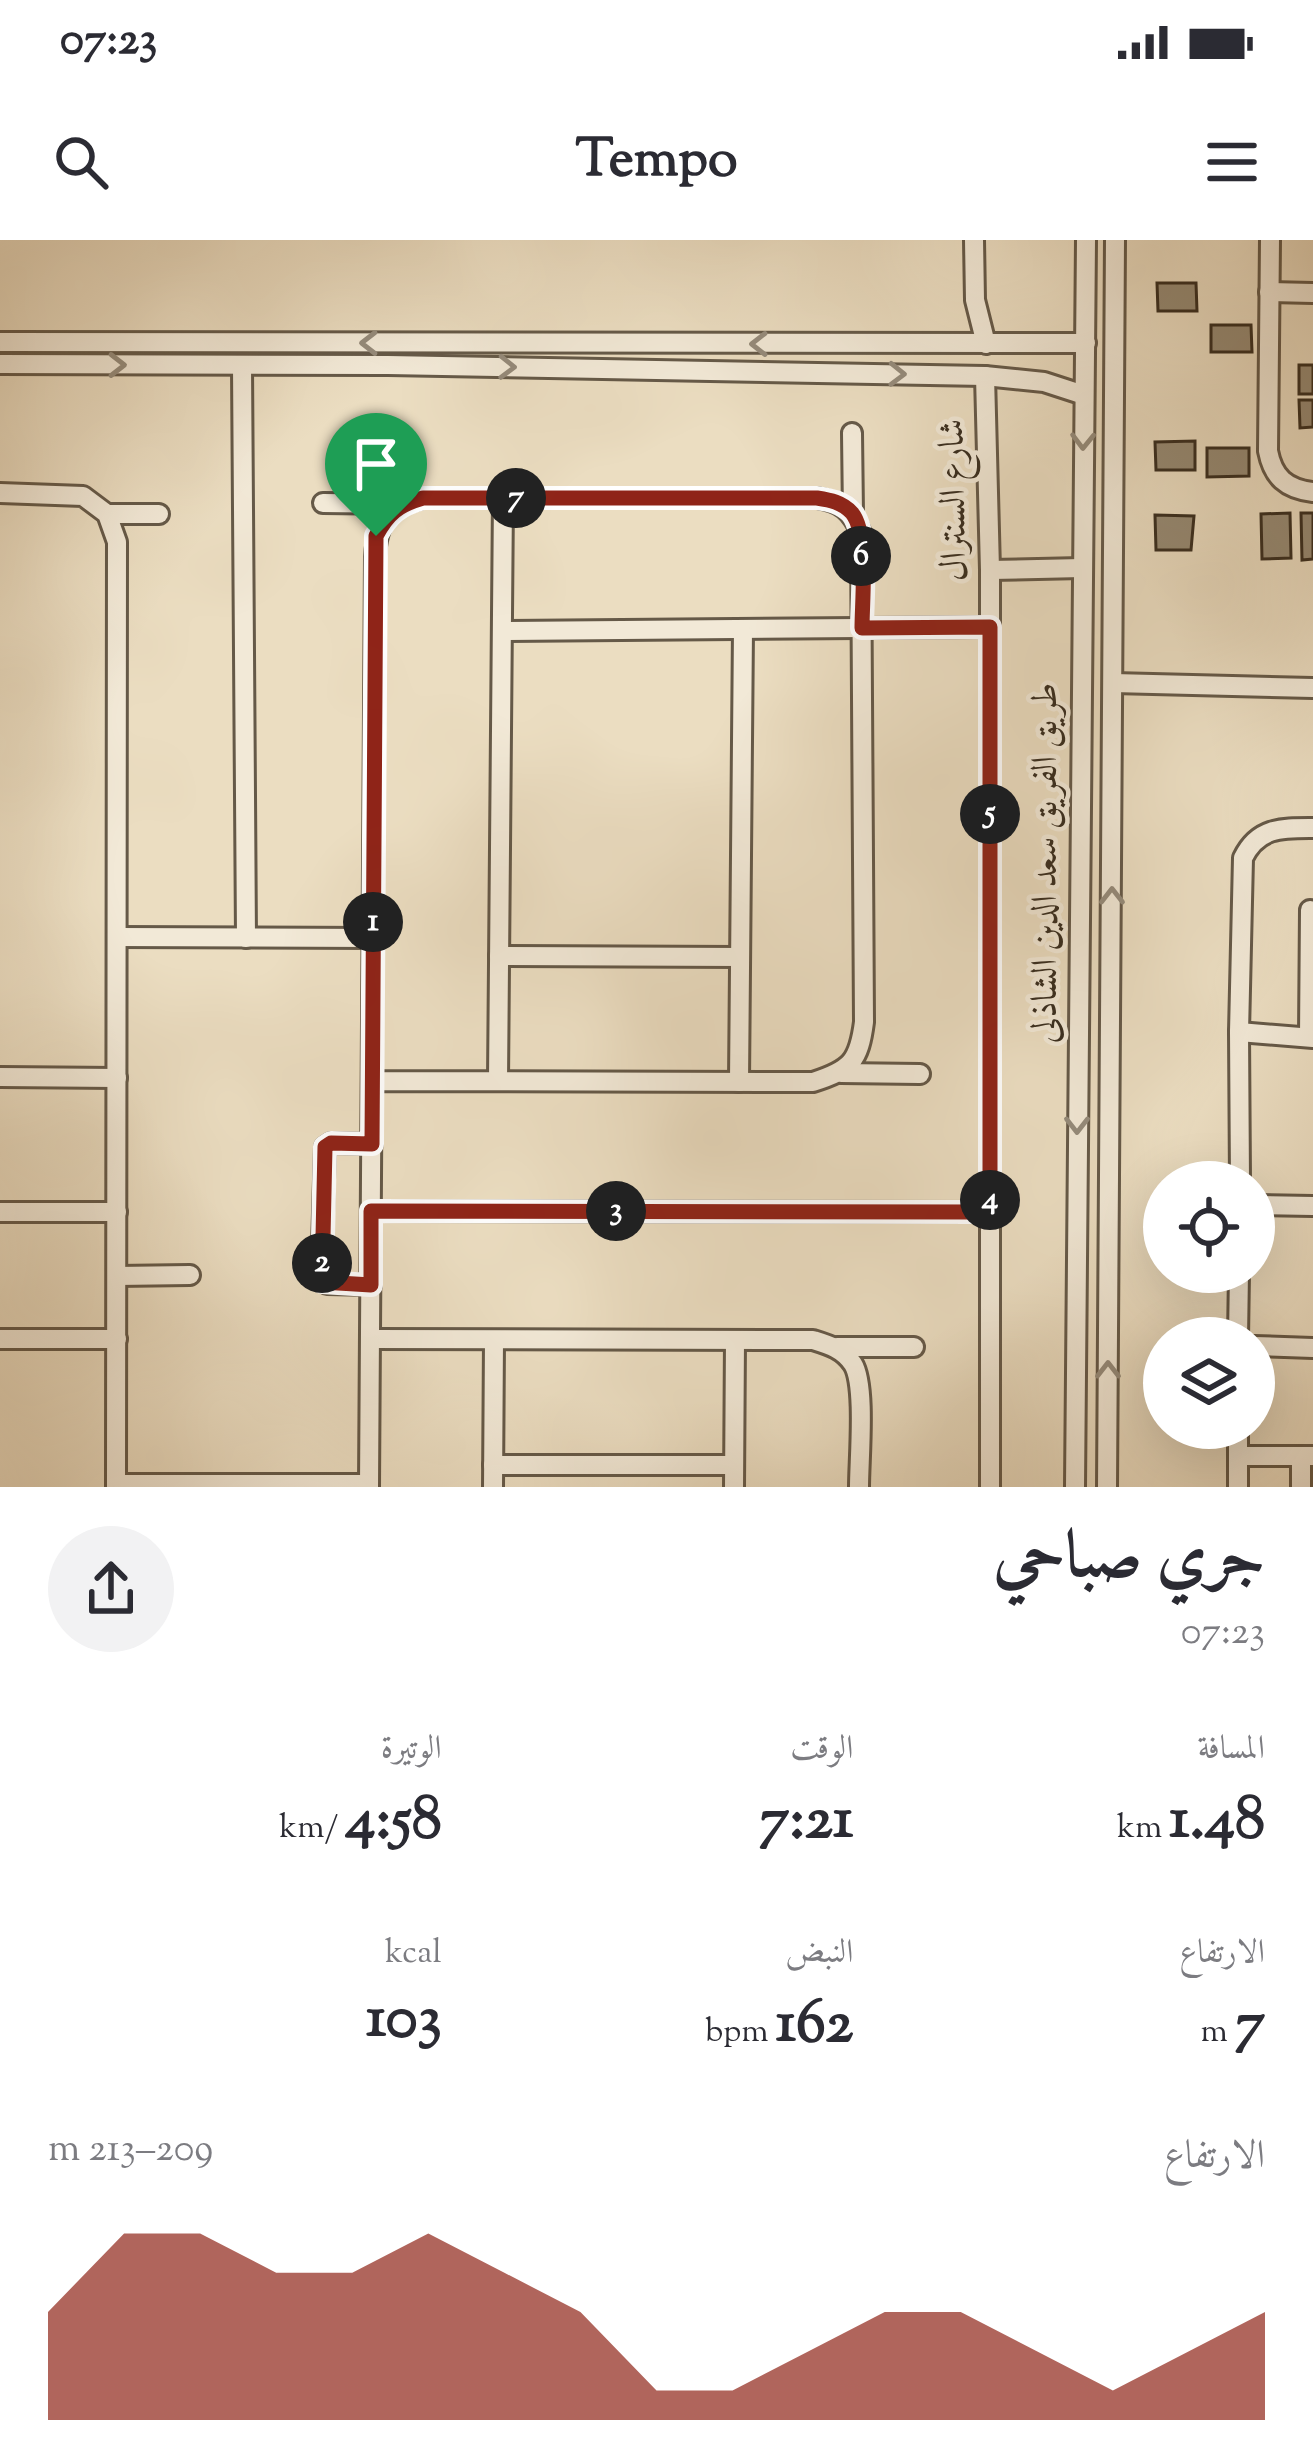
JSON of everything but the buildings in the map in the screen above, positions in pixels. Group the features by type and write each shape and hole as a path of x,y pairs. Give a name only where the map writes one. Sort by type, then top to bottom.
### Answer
{"street":[{"path":"974,240 975,300 986,344"},
{"name":"طريق الفريق سعد الدين الشاذلى","path":"1075,1487 1086,240"},
{"name":"طريق الفريق سعد الدين الشاذلى","path":"1107,1487 1115,240"},
{"path":"1270,240 1268,451 1271,467 1281,481 1296,490 1313,492"},
{"path":"1085,275 1102,265 1115,281"},
{"path":"1269,292 1313,293"},
{"path":"0,342 1086,343"},
{"path":"1044,382 1046,343"},
{"path":"0,364 388,365 986,376 1044,382 1084,395"},
{"path":"242,366 247,938"},
{"name":"شارع السنترال","path":"986,376 990,1487"},
{"path":"841,1073 860,1051 865,1022 861,533 853,514 852,433"},
{"path":"0,493 83,496 107,514 117,542 116,1485 369,1485 375,557 376,536 386,517 403,504"},
{"path":"323,503 403,504 423,498 817,498 837,501 853,514"},
{"path":"498,1082 503,498"},
{"path":"107,514 159,514"},
{"path":"990,570 1082,568"},
{"path":"502,631 990,627"},
{"path":"739,1082 743,629"},
{"path":"1113,683 1313,688"},
{"path":"1240,1161 1243,857 1267,831 1313,828"},
{"path":"1239,1032 1311,1038 1310,910"},
{"path":"117,938 373,938"},
{"path":"1079,944 1083,958 1093,964 1106,963 1112,947"},
{"path":"499,956 740,957"},
{"path":"1078,1001 1096,990 1108,997 1111,1009"},
{"path":"372,1081 814,1082 841,1073 920,1074"},
{"path":"0,1077 117,1078"},
{"path":"371,1285 327,1284 321,1279 325,1147 331,1143 372,1144"},
{"path":"1275,1205 1313,1206"},
{"path":"371,1211 990,1212"},
{"path":"0,1212 117,1212"},
{"path":"117,1276 190,1275"},
{"path":"0,1339 117,1339"},
{"path":"370,1340 813,1340 837,1347 914,1347"},
{"path":"493,1487 494,1340"},
{"path":"734,1487 736,1340"},
{"path":"1275,1346 1313,1346"},
{"path":"837,1347 854,1365 860,1390 859,1487"},
{"path":"1238,1449 1238,1487"},
{"path":"1238,1456 1307,1456 1301,1487"},
{"path":"493,1465 734,1465"}],"route":[{"path":"423,498 817,498 837,501 853,514 861,533 862,628 990,627 990,1212 371,1211 371,1285 322,1282 325,1147 331,1143 372,1144 376,536 386,517 403,504 423,498"}]}
